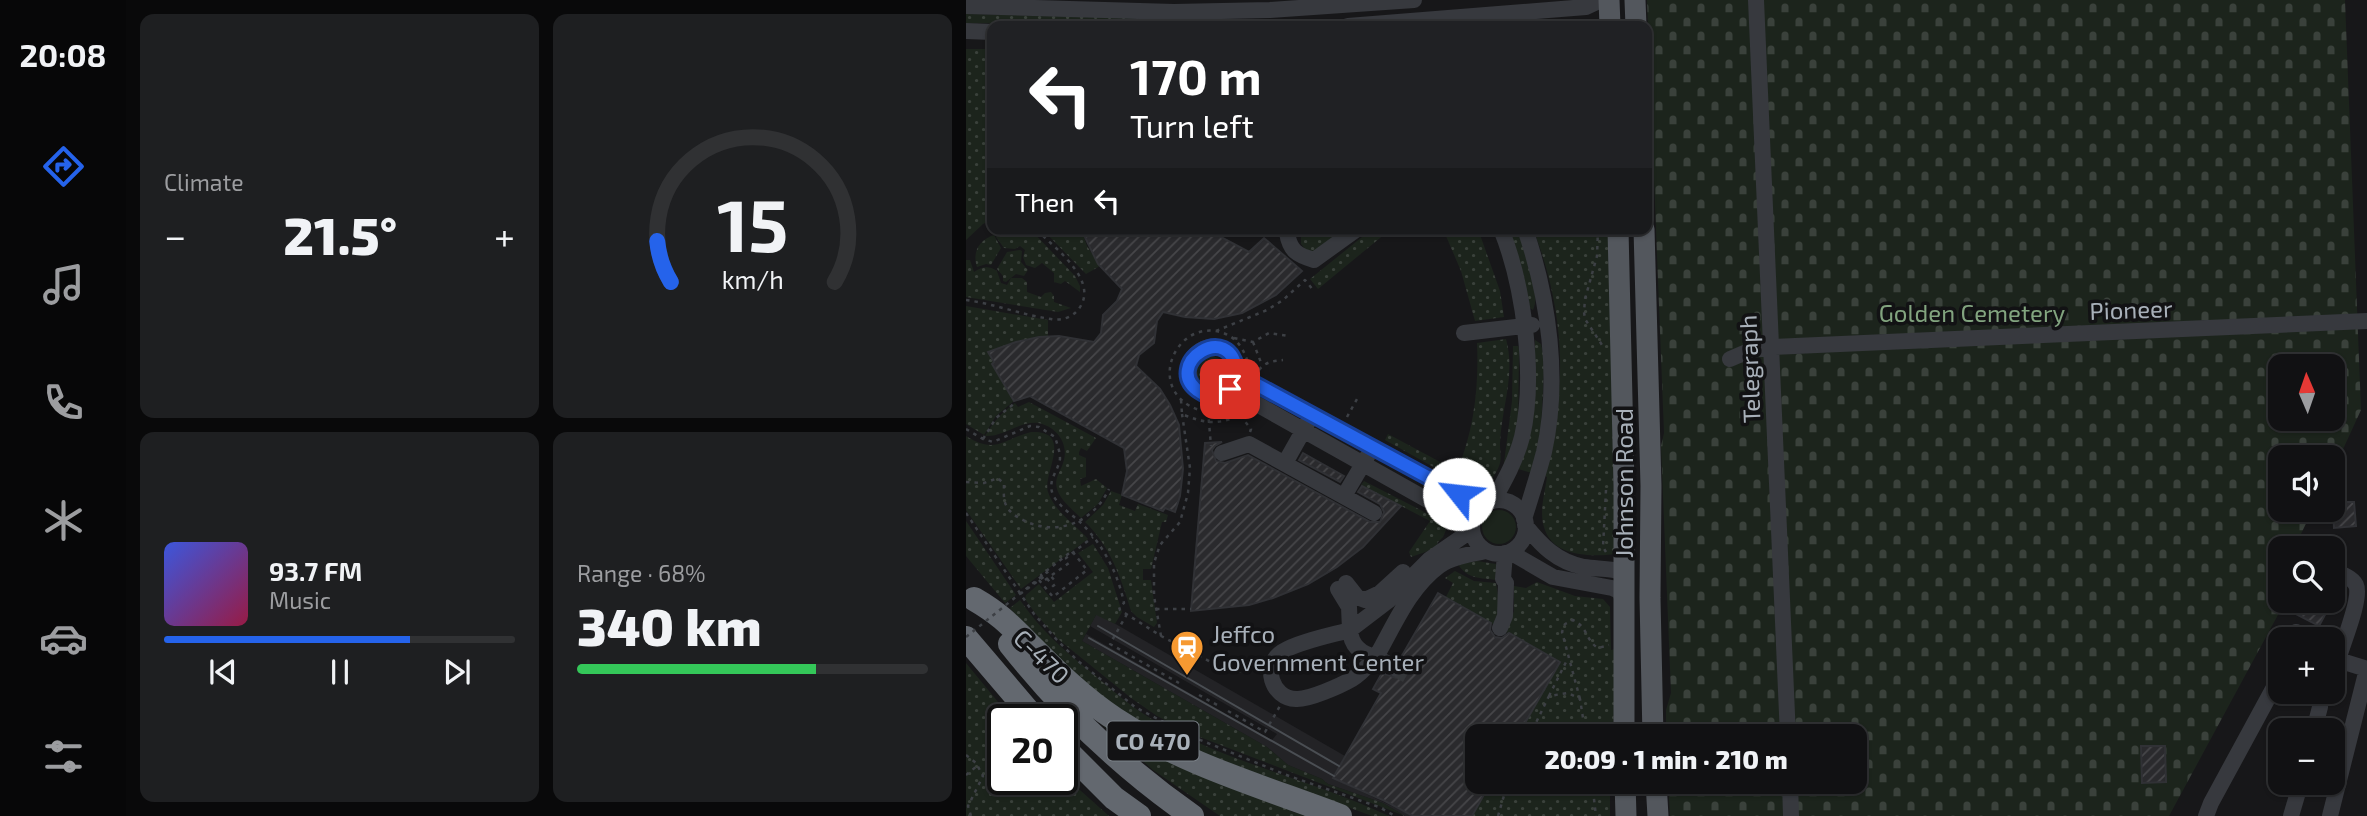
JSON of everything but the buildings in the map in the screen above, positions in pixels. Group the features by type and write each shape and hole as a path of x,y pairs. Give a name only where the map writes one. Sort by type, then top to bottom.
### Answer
{"highway":[{"path":"970,594 1068,712 1130,769 1192,816"},
{"name":"C-470","path":"970,594 999,613 1088,699 1146,737 1179,754 1340,816"},
{"path":"966,637 1022,704"},
{"path":"1078,762 1114,798 1139,816"}],"main road":[{"path":"1609,0 1610,21"},
{"path":"1635,0 1636,21"},
{"name":"Johnson Road","path":"1618,235 1624,471 1616,564 1623,599 1625,724"},
{"name":"Johnson Road","path":"1644,235 1651,486 1652,724"},
{"path":"1616,564 1643,595 1651,701"},
{"path":"1625,794 1626,816"},
{"path":"1657,794 1658,816"}],"street":[{"path":"966,6 1174,12 1271,18 1414,0"},
{"path":"1420,21 1586,7 1601,0"},
{"name":"Telegraph","path":"1756,0 1787,724"},
{"path":"1371,4 1372,21"},
{"path":"966,31 987,32"},
{"path":"1288,235 1292,250 1314,260 1349,235"},
{"path":"1503,235 1518,286 1524,326 1527,388 1522,436 1510,472 1488,503 1473,518 1472,528 1476,541 1493,554 1508,552 1524,537 1525,522 1544,452 1548,421 1552,361 1548,323 1538,265 1527,235"},
{"name":"Pioneer","path":"1730,359 1751,350 1771,347 2367,321"},
{"path":"1464,333 1548,323"},
{"path":"1472,528 1302,431 1234,381 1375,444 1488,503 1510,503 1517,507 1539,543 1562,561 1586,568 1612,569 1616,564"},
{"path":"1285,463 1312,416"},
{"path":"1222,453 1249,444 1374,513"},
{"path":"1344,496 1375,444"},
{"path":"1472,528 1430,559 1388,601 1350,630 1282,652 1276,657 1271,670 1276,689 1290,699 1306,698 1354,678 1376,657 1406,602 1440,565 1486,551"},
{"path":"1508,552 1553,577 1612,588 1619,591 1623,599"},
{"path":"1500,628 1505,616 1506,583 1503,579 1508,552"},
{"path":"1395,668 1376,657 1363,654 1350,639 1349,607 1342,586 1365,600 1380,593 1407,568 1430,559"},
{"path":"1506,583 1514,573 1528,564"},
{"path":"2345,576 2357,587 2357,599 2345,630"},
{"path":"2345,662 2367,669 2345,760"},
{"path":"2206,816 2268,698"},
{"path":"1790,794 1791,816"},
{"path":"2291,816 2297,795"},
{"path":"2330,816 2336,795"},
{"path":"2338,795 2339,816"}],"path":[{"path":"966,300 1051,319 1065,318 1076,311 1084,295 1082,279 1042,235"},
{"path":"1598,235 1597,256 1584,312 1585,319 1605,350"},
{"path":"1216,331 1267,310 1305,280 1314,291"},
{"path":"1231,337 1254,342 1269,333 1288,336"},
{"path":"1254,342 1262,365"},
{"path":"1256,374 1262,365 1283,360"},
{"path":"1161,636 1154,563 1160,545 1180,522 1189,484 1189,447 1181,400"},
{"path":"983,439 996,418 1015,402"},
{"path":"1208,411 1210,445 1222,453"},
{"path":"1182,414 1208,423 1227,421 1239,415"},
{"path":"1242,420 1251,429"},
{"path":"966,429 993,442 1030,426 1039,427 1055,437 1060,461 1050,484 1054,495 1061,506 1093,537 1110,562 1124,603 1119,607 1120,610 1161,636 1230,672 1250,671"},
{"path":"966,482 984,483 998,478 1002,481 1006,506 1019,518 1052,528 1080,522 1098,506 1109,489"},
{"path":"1607,484 1603,547 1616,564"},
{"path":"966,513 1034,614 1064,647 1135,707 1188,735 1289,776 1379,807 1395,816"},
{"path":"1046,579 1069,562 1066,558 1093,537"},
{"path":"966,637 1039,580 1047,572 1057,583 1053,586 1046,579 1041,575 1072,551 1087,570 1053,597 1039,580"},
{"path":"1020,594 1045,576 1046,579"},
{"path":"1157,609 1191,609"},
{"path":"1127,614 1110,644 1179,683"},
{"path":"1584,724 1562,632 1565,624 1573,620 1583,624 1593,645 1604,648 1613,643"},
{"path":"1535,724 1569,656"},
{"path":"1549,696 1568,693 1580,699"},
{"path":"1199,695 1219,706"},
{"path":"1227,711 1265,732 1281,704"},
{"path":"966,755 978,765 983,776 968,806 971,816"},
{"path":"966,775 978,765"},
{"path":"1497,816 1504,794"},
{"path":"1593,794 1596,816"}],"shaded area":[{"path":"1096,615 1345,756 1333,778 1413,816 1405,816 1383,803 1328,784 1288,765 1267,747 1082,641 1086,634 1272,740 1277,734 1090,626"}],"green space":[{"name":"Golden Cemetery","path":"1647,0 2345,0 2361,410 2345,445 2268,445 2268,522 2307,522 2300,536 2268,536 2268,613 2279,613 2271,627 2268,627 2268,633 2169,816 1670,816 1669,794 1867,794 1867,724 1666,724 1666,710 1671,693 1661,446 1664,433 1652,127 1652,21 1648,21"},
{"path":"966,14 1222,21 987,21 987,23 966,23"},
{"path":"966,49 987,49 987,222 966,240"},
{"path":"994,235 1001,248 991,265 977,267 975,256 978,247"},
{"path":"1036,235 1075,276 1080,292 1065,281 1061,284 1054,282 1054,273 1042,263 1035,268 1026,265 1023,257 1025,250 1020,246 1015,249 1004,248 996,237"},
{"path":"1048,235 1083,235 1100,266 1086,274"},
{"path":"1301,235 1343,235 1322,252 1307,251 1301,244"},
{"path":"1365,235 1384,235 1318,289 1310,279"},
{"path":"1446,235 1480,235 1500,291 1504,317 1475,321 1461,271"},
{"path":"1507,235 1518,235 1527,258 1534,281 1533,310 1530,308"},
{"path":"1535,235 1609,235 1615,554 1584,555 1564,550 1548,537 1544,527 1542,508 1547,477 1542,475 1558,400 1560,357 1552,291"},
{"path":"1020,250 1021,262 1028,270 1024,276 1016,274 1006,282 1003,281 1003,276 997,269 1007,252"},
{"path":"966,260 970,260 974,272 991,268 997,271 1001,283 1007,285 1011,278 1022,278 1027,282 1027,292 1041,297 1051,292 1054,302 1071,308 1058,312 966,297"},
{"path":"966,306 1048,320 1048,336 1016,342 989,352 995,362 992,364 1014,401 996,416 984,435 966,424"},
{"path":"1506,339 1509,366 1500,461 1497,471 1488,483 1471,488 1385,440 1388,434 1457,471 1468,440 1474,408 1477,343"},
{"path":"1535,340 1541,344 1544,370 1540,448 1532,473 1518,469 1535,362"},
{"path":"1513,346 1518,346 1519,350 1518,429 1508,463 1504,463 1512,401"},
{"path":"1210,356 1221,361 1226,372 1221,383 1210,388 1199,383 1194,372 1199,361"},
{"path":"1029,402 1096,438 1087,451 1081,448 1079,452 1079,455 1086,458 1086,477 1080,479 1081,486 1096,479 1107,488 1098,504 1081,518 1064,501 1057,489 1065,449 1056,432 1045,425 1031,423 985,436 1010,406 1015,403 1018,407"},
{"path":"1031,432 1044,433 1051,438 1054,454 1047,484 1048,492 1060,512 1088,539 1021,589 966,510 966,436 976,442 992,445"},
{"path":"1364,481 1442,521 1446,530 1437,543 1440,547 1411,557 1409,552 1430,521 1361,485"},
{"path":"1111,491 1122,495 1119,505 1135,511 1138,504 1168,515 1166,522 1162,522 1151,569 1143,569 1143,580 1151,580 1157,623 1154,627 1131,611 1114,563 1094,531 1085,522 1103,505"},
{"path":"1499,510 1511,515 1516,527 1511,539 1499,544 1487,539 1482,527 1487,515"},
{"path":"966,521 1016,595 1005,603 966,556"},
{"path":"1093,544 1108,568 1122,612 1115,624 1096,615 1082,641 1267,747 1288,765 1328,784 1383,803 1405,816 1192,734 1157,716 1131,698 1058,639 1035,613 1025,599 1026,595 1039,584 1054,602 1093,572 1078,553"},
{"path":"1477,561 1502,565 1497,580 1470,575 1458,564"},
{"path":"1455,571 1474,581 1496,583 1501,614 1498,627 1446,597 1453,583 1445,578"},
{"path":"1537,582 1575,596 1603,599 1610,607 1611,650 1616,649 1613,724 1524,724 1559,662 1506,632 1514,611 1514,586 1526,588"},
{"path":"1020,600 1062,647 1122,698 1155,721 1241,760 1389,816 1372,816 1186,747 1117,711 1029,631 1010,608"},
{"path":"966,663 1000,704 987,704 987,795 1078,795 1078,788 1109,816 966,816"},
{"path":"1091,715 1289,807 1292,812 1313,816 1220,816 1153,770"},
{"path":"1484,794 1610,794 1610,816 1472,816"}],"tunnel":[{"path":"1395,668 1407,675"}],"tram line":[{"path":"1098,626 1339,766"},
{"path":"1089,638 1334,776"}],"place":[{"name":"Jeffco Government Center","path":"1187,677"}],"route":[{"path":"1230,389 1212,396 1196,390 1188,376 1188,368 1196,353 1209,347 1226,350 1237,365 1237,374 1459,494"}]}
